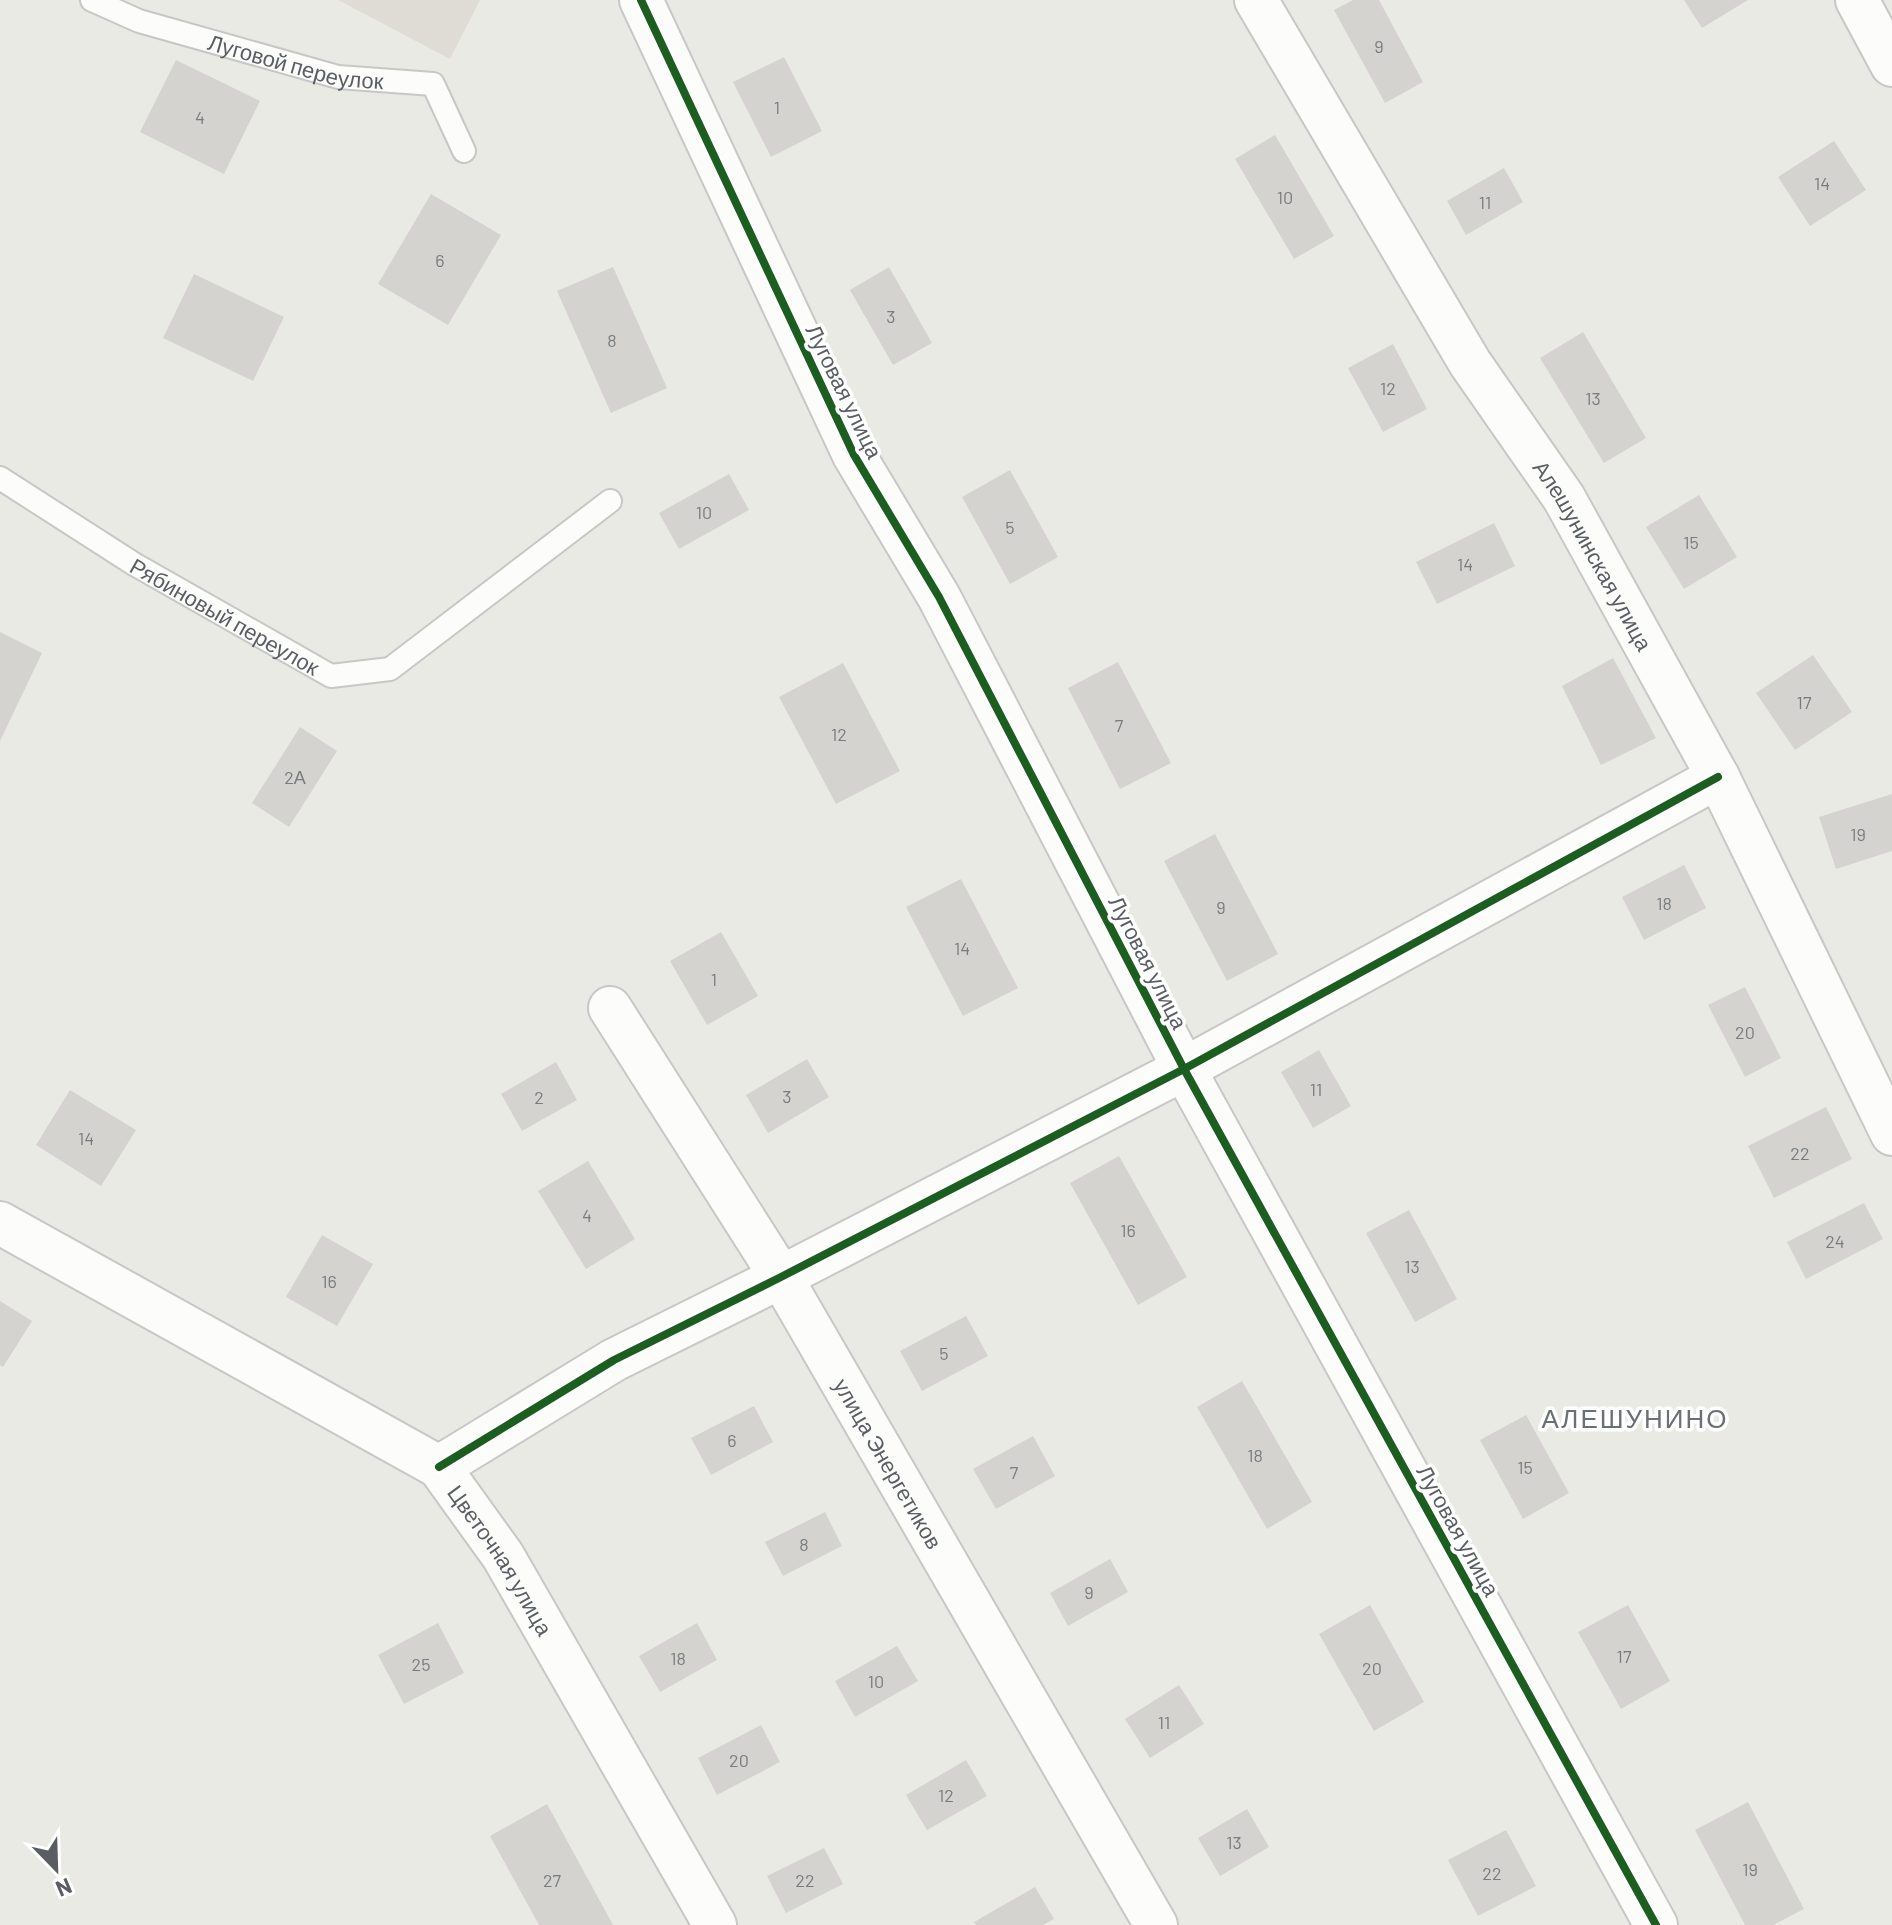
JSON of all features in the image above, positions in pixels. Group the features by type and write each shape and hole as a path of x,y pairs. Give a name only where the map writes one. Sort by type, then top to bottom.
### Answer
{"street":[{"name":"Луговая улица","path":"641,0 854,455 939,597 1184,1069 1656,1925"},
{"name":"Алешунинская улица","path":"1256,0 1470,363 1564,498 1718,777 1892,1134"},
{"path":"1857,0 1892,65"},
{"path":"439,1467 614,1360 1184,1069 1718,777"},
{"name":"улица Энергетиков","path":"610,1008 781,1277 1156,1925"},
{"name":"Цветочная улица","path":"0,1223 439,1467 503,1556 715,1925"}],"lane":[{"name":"Луговой переулок","path":"92,0 139,21 338,77 433,84 464,151"},
{"name":"Рябиновый переулок","path":"0,478 134,564 331,676 390,669 610,501"}],"shaded area":[{"path":"338,0 480,0 450,59"}],"building":[{"path":"1353,0 1379,0 1423,82 1385,103 1334,10"},
{"path":"1684,0 1748,0 1702,28"},
{"path":"784,57 822,131 771,157 733,82"},
{"path":"176,60 260,101 224,174 140,132"},
{"path":"1275,135 1334,236 1294,259 1235,159"},
{"path":"1834,141 1866,190 1810,226 1778,177"},
{"path":"1504,168 1523,202 1466,235 1447,201"},
{"path":"431,194 501,235 448,325 378,284"},
{"path":"613,267 667,388 611,413 557,291"},
{"path":"889,267 932,343 893,365 850,290"},
{"path":"194,274 284,317 253,381 163,338"},
{"path":"1583,332 1646,438 1604,463 1540,358"},
{"path":"1393,344 1427,409 1383,432 1348,368"},
{"path":"1010,470 1058,557 1010,584 962,497"},
{"path":"729,474 749,510 679,549 659,513"},
{"path":"1699,495 1737,557 1684,589 1646,527"},
{"path":"1494,523 1515,566 1437,604 1416,562"},
{"path":"0,632 42,653 0,741"},
{"path":"1813,655 1852,712 1795,750 1756,693"},
{"path":"1613,658 1656,738 1601,765 1562,686"},
{"path":"1118,662 1171,763 1120,789 1068,688"},
{"path":"843,663 900,771 836,804 779,697"},
{"path":"300,727 337,751 289,827 252,803"},
{"path":"1892,794 1892,851 1836,869 1819,817"},
{"path":"1215,834 1278,954 1227,981 1164,861"},
{"path":"1684,865 1706,908 1644,940 1622,897"},
{"path":"961,879 1018,988 963,1016 906,907"},
{"path":"721,932 758,996 707,1025 670,961"},
{"path":"1745,987 1781,1058 1745,1077 1708,1005"},
{"path":"1319,1050 1351,1106 1313,1128 1281,1072"},
{"path":"807,1059 829,1097 768,1133 746,1095"},
{"path":"556,1062 577,1100 522,1131 501,1094"},
{"path":"70,1090 136,1130 101,1186 36,1145"},
{"path":"1826,1107 1852,1159 1774,1198 1748,1146"},
{"path":"1119,1156 1187,1277 1138,1305 1070,1183"},
{"path":"588,1161 635,1239 586,1269 538,1191"},
{"path":"1864,1203 1883,1239 1806,1279 1787,1242"},
{"path":"1409,1210 1457,1299 1415,1322 1366,1233"},
{"path":"322,1235 373,1264 337,1326 286,1297"},
{"path":"0,1301 32,1321 3,1367 0,1365"},
{"path":"966,1316 988,1356 922,1391 900,1351"},
{"path":"1242,1381 1312,1502 1267,1529 1197,1407"},
{"path":"754,1406 773,1442 711,1475 691,1438"},
{"path":"1526,1415 1569,1493 1523,1519 1480,1440"},
{"path":"1033,1436 1055,1476 996,1509 973,1469"},
{"path":"825,1512 842,1546 783,1576 765,1542"},
{"path":"1110,1559 1128,1592 1068,1626 1050,1593"},
{"path":"1370,1605 1424,1702 1374,1731 1319,1634"},
{"path":"1628,1605 1670,1681 1621,1709 1578,1632"},
{"path":"438,1623 464,1673 404,1704 378,1655"},
{"path":"697,1623 717,1660 660,1692 639,1656"},
{"path":"897,1646 918,1681 855,1717 835,1681"},
{"path":"1179,1685 1204,1724 1150,1758 1125,1719"},
{"path":"761,1725 780,1762 717,1795 698,1758"},
{"path":"966,1760 987,1796 927,1830 906,1795"},
{"path":"1748,1802 1804,1909 1773,1925 1745,1925 1695,1830"},
{"path":"547,1804 613,1925 539,1925 490,1836"},
{"path":"1247,1809 1269,1847 1220,1876 1198,1838"},
{"path":"1506,1830 1536,1886 1478,1916 1448,1860"},
{"path":"824,1848 843,1884 786,1913 767,1876"},
{"path":"1035,1887 1054,1919 1043,1925 976,1925 974,1922"}],"cycle path":[{"path":"641,0 854,455 939,597 1184,1069 1656,1925"},
{"path":"439,1467 614,1360 1184,1069 1718,777"}],"district":[{"name":"АЛЕШУНИНО","path":"1635,1417"}]}
